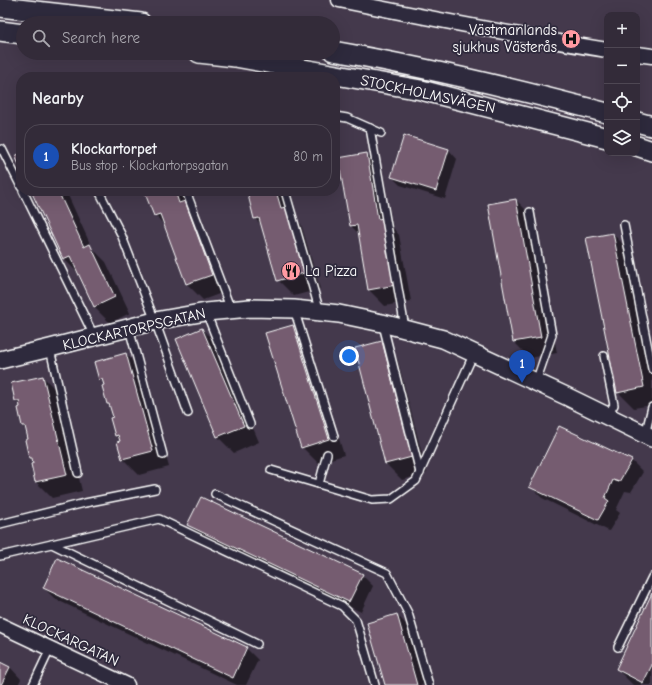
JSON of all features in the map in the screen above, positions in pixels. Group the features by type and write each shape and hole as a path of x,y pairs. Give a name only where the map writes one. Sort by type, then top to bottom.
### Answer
{"main road":[{"path":"0,7 79,16"},
{"path":"0,31 16,33"},
{"name":"STOCKHOLMSVÄGEN","path":"340,52 433,70 604,112"},
{"name":"STOCKHOLMSVÄGEN","path":"252,60 320,72"},
{"name":"STOCKHOLMSVÄGEN","path":"340,76 421,90 604,137"},
{"path":"640,123 652,126"},
{"path":"640,147 652,151"}],"street":[{"path":"339,0 454,24 604,50"},
{"path":"640,54 652,56"},
{"name":"KLOCKARTORPSGATAN","path":"0,360 155,321 206,312 250,308 294,309 320,312 405,328 443,339 649,437"},
{"name":"KLOCKARGATAN","path":"0,625 127,685"}],"lane":[{"path":"340,117 347,118 381,133"},
{"path":"370,128 405,328"},
{"path":"0,150 2,148 16,177"},
{"path":"25,196 94,337"},
{"path":"102,196 121,234 155,321 188,413"},
{"path":"188,196 231,310"},
{"path":"285,196 320,312"},
{"path":"530,212 552,334 536,382"},
{"path":"624,225 652,369"},
{"path":"294,309 334,436"},
{"path":"206,312 250,424"},
{"path":"382,323 420,474"},
{"path":"129,328 163,454"},
{"path":"50,348 78,473"},
{"path":"271,470 372,500 391,499 416,481 474,354"},
{"path":"604,356 614,405 607,416"},
{"path":"649,437 652,407"},
{"path":"319,484 328,454"},
{"path":"0,524 85,503 155,489"},
{"path":"215,494 387,573 408,613 429,685"},
{"path":"0,556 159,520 342,606 356,620 375,685"},
{"path":"52,544 257,644"},
{"path":"618,647 652,577"},
{"path":"33,685 50,649"}],"building":[{"path":"404,135 449,149 436,191 391,177"},
{"path":"367,153 378,219 384,218 396,285 368,290 357,225 350,226 340,169 340,158"},
{"path":"33,196 60,196 84,247 90,244 115,297 94,307 70,256 63,259"},
{"path":"146,196 177,196 179,203 185,201 212,275 186,284 160,214 154,216"},
{"path":"248,196 277,196 281,208 286,207 304,273 277,281 259,218 254,219"},
{"path":"516,199 541,337 513,342 488,204"},
{"path":"613,233 644,387 617,393 586,238"},
{"path":"293,325 329,439 301,448 265,333"},
{"path":"202,328 244,426 217,437 176,339"},
{"path":"382,341 412,457 385,464 355,348"},
{"path":"126,353 153,451 122,459 117,442 120,441 118,435 115,436 110,418 113,417 109,404 107,404 102,386 104,385 102,379 99,380 94,362"},
{"path":"43,376 67,475 35,482 31,464 33,463 32,458 29,458 25,440 28,439 25,426 22,426 18,408 20,407 19,401 15,401 11,383"},
{"path":"559,426 632,460 619,482 613,480 605,498 609,501 598,520 529,487"},
{"path":"201,497 363,574 349,602 187,525"},
{"path":"57,558 247,647 233,678 43,588"},
{"path":"652,593 652,665 643,683 616,669"},
{"path":"397,614 417,685 385,685 367,623"},
{"path":"0,662 10,667 1,685 0,685"}],"place":[{"name":"Västmanlands sjukhus Västerås","path":"571,39"},
{"name":"La Pizza","path":"291,271"},
{"name":"Klockartorpet","path":"522,383"}]}
